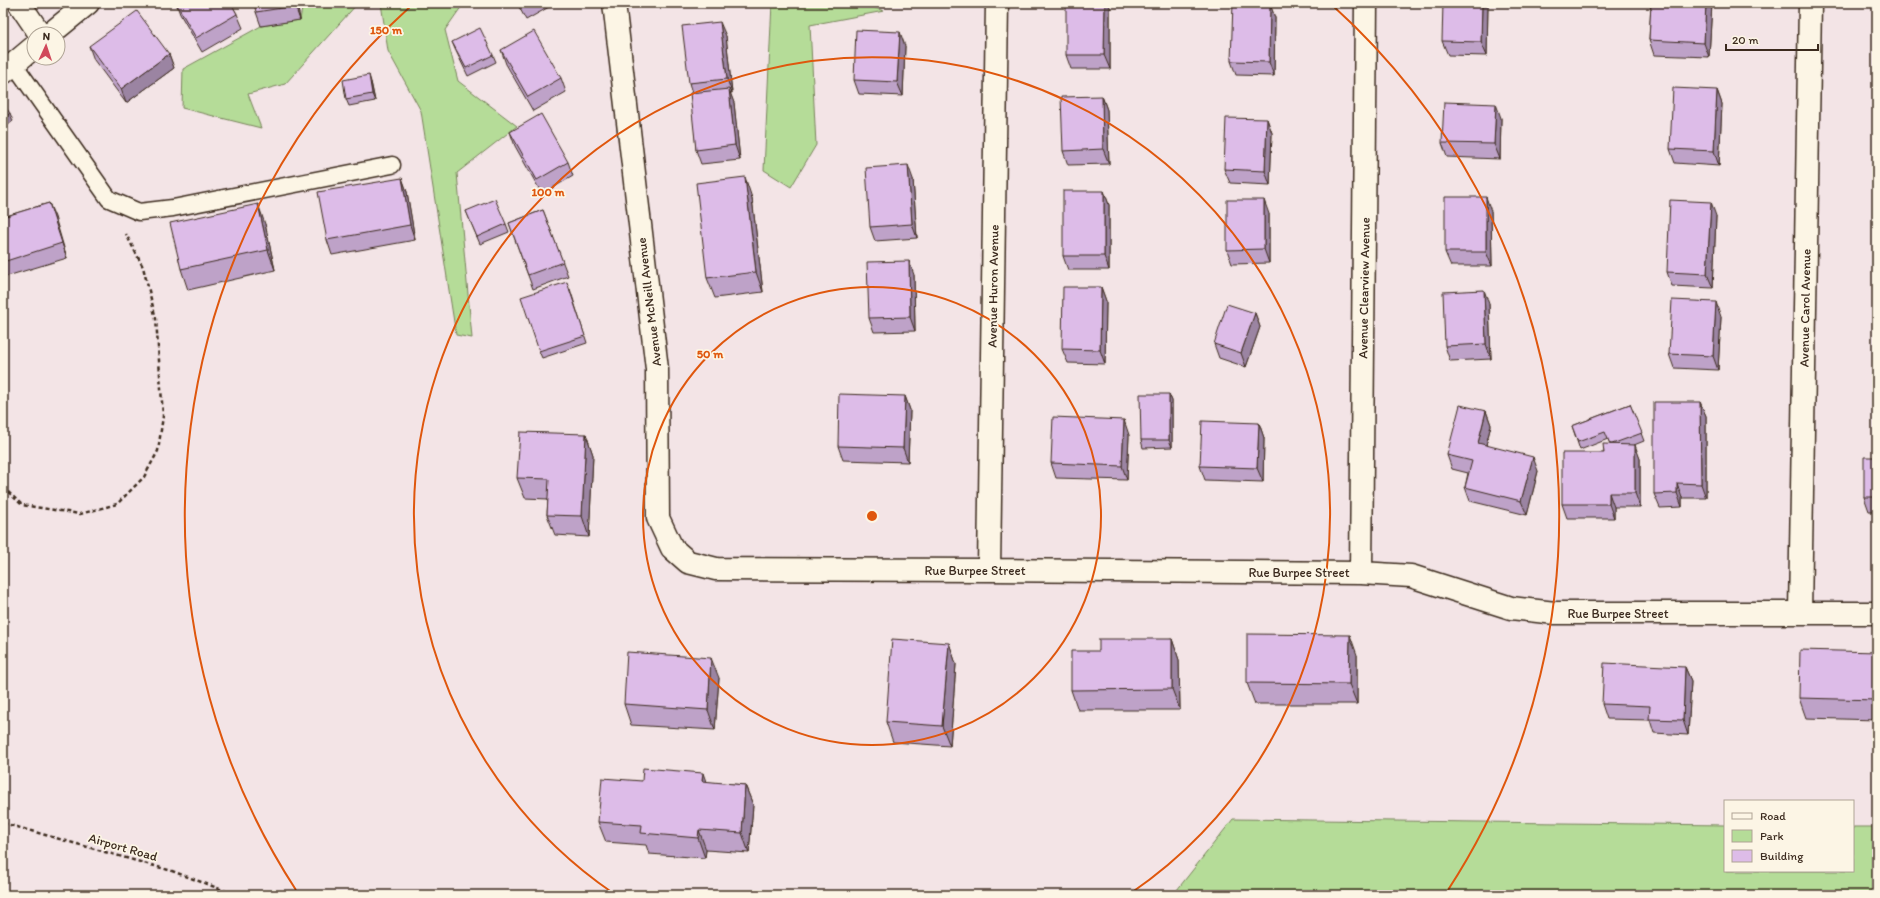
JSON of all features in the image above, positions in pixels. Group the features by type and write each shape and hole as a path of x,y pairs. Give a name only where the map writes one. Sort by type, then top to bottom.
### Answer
{"street":[{"path":"19,3 35,26"},
{"path":"60,26 88,3"},
{"name":"Avenue McNeill Avenue","path":"614,3 657,369 658,518 672,548 688,562 716,570"},
{"name":"Avenue Huron Avenue","path":"989,570 997,3"},
{"name":"Avenue Clearview Avenue","path":"1361,573 1366,3"},
{"name":"Avenue Carol Avenue","path":"1800,612 1810,3"},
{"path":"9,69 26,55"},
{"name":"Rue Burpee Street","path":"716,570 989,570 1361,573 1411,576 1511,608 1556,614 1800,612 1877,613"}],"lane":[{"path":"9,69 109,200 139,212 173,208 392,165"}],"path":[{"path":"3,487 22,505 80,514 117,504 144,477 158,451 163,416 156,319 143,267 109,200"},
{"name":"Airport Road","path":"3,822 172,872 236,895"}],"green space":[{"path":"303,3 358,3 285,84 248,94 261,128 182,108 183,69 261,26 300,20"},
{"path":"381,3 464,3 445,30 458,81 517,126 457,173 472,338 456,335 421,111 388,51"},
{"path":"772,3 861,3 884,11 810,25 816,145 791,187 764,170"},
{"path":"1233,819 1724,825 1724,872 1854,872 1854,827 1877,827 1877,895 1173,895"}],"building":[{"path":"176,3 231,3 237,14 196,38"},
{"path":"254,3 294,3 295,6 256,12"},
{"path":"1066,3 1105,3 1104,55 1066,55"},
{"path":"1233,3 1270,4 1269,62 1231,61"},
{"path":"1443,3 1482,3 1481,42 1442,41"},
{"path":"1651,3 1706,3 1704,43 1649,40"},
{"path":"137,11 169,54 121,89 89,46"},
{"path":"720,22 727,79 689,83 682,26"},
{"path":"480,28 493,55 466,68 452,42"},
{"path":"856,30 900,32 897,82 854,80"},
{"path":"534,31 561,78 528,97 501,50"},
{"path":"369,75 372,94 346,99 343,80"},
{"path":"1673,88 1717,90 1714,151 1670,149"},
{"path":"729,89 735,145 696,150 690,93"},
{"path":"1102,96 1103,149 1063,151 1061,97"},
{"path":"1444,102 1496,104 1494,144 1442,143"},
{"path":"6,108 10,113 3,120 3,110"},
{"path":"541,114 568,162 537,180 510,132"},
{"path":"1226,118 1267,119 1265,171 1224,169"},
{"path":"908,165 912,224 870,227 866,168"},
{"path":"745,177 756,272 707,278 696,183"},
{"path":"402,178 410,225 327,240 318,192"},
{"path":"1063,191 1104,191 1104,256 1063,256"},
{"path":"1445,197 1486,197 1486,252 1445,252"},
{"path":"495,199 506,224 477,237 466,211"},
{"path":"1227,200 1264,200 1264,249 1227,250"},
{"path":"1670,200 1711,202 1707,274 1667,272"},
{"path":"49,203 62,243 3,262 3,217"},
{"path":"258,204 268,250 181,269 170,223"},
{"path":"543,210 563,262 528,275 509,223"},
{"path":"909,261 910,317 869,318 867,262"},
{"path":"567,282 585,336 539,351 521,297"},
{"path":"1063,287 1101,287 1100,350 1062,349"},
{"path":"1484,290 1486,344 1445,346 1443,292"},
{"path":"1672,300 1716,302 1713,356 1669,354"},
{"path":"1227,304 1255,313 1241,353 1214,344"},
{"path":"839,394 905,396 903,448 838,446"},
{"path":"1140,394 1169,394 1169,440 1141,440"},
{"path":"1654,402 1700,402 1701,484 1677,483 1677,493 1654,494"},
{"path":"1630,404 1642,433 1612,444 1610,444 1605,432 1578,442 1572,426"},
{"path":"1460,405 1486,411 1478,443 1533,457 1521,501 1465,487 1472,461 1447,455"},
{"path":"1053,417 1124,420 1122,466 1051,463"},
{"path":"1202,421 1259,423 1257,468 1200,466"},
{"path":"520,432 586,434 582,516 547,515 549,479 517,478"},
{"path":"1603,444 1635,445 1635,493 1609,493 1609,504 1562,504 1562,453 1604,453"},
{"path":"1864,457 1877,457 1877,497 1864,497"},
{"path":"1247,634 1350,635 1349,684 1247,683"},
{"path":"892,639 949,643 942,726 886,722"},
{"path":"1099,639 1172,639 1172,689 1071,690 1071,651 1099,651"},
{"path":"1800,650 1877,652 1877,700 1799,698"},
{"path":"627,652 711,658 708,710 624,704"},
{"path":"1604,663 1685,667 1683,720 1649,719 1650,706 1602,704"},
{"path":"643,768 703,773 702,781 745,785 742,833 699,830 698,838 641,833 642,825 598,822 602,778 642,781"}]}
